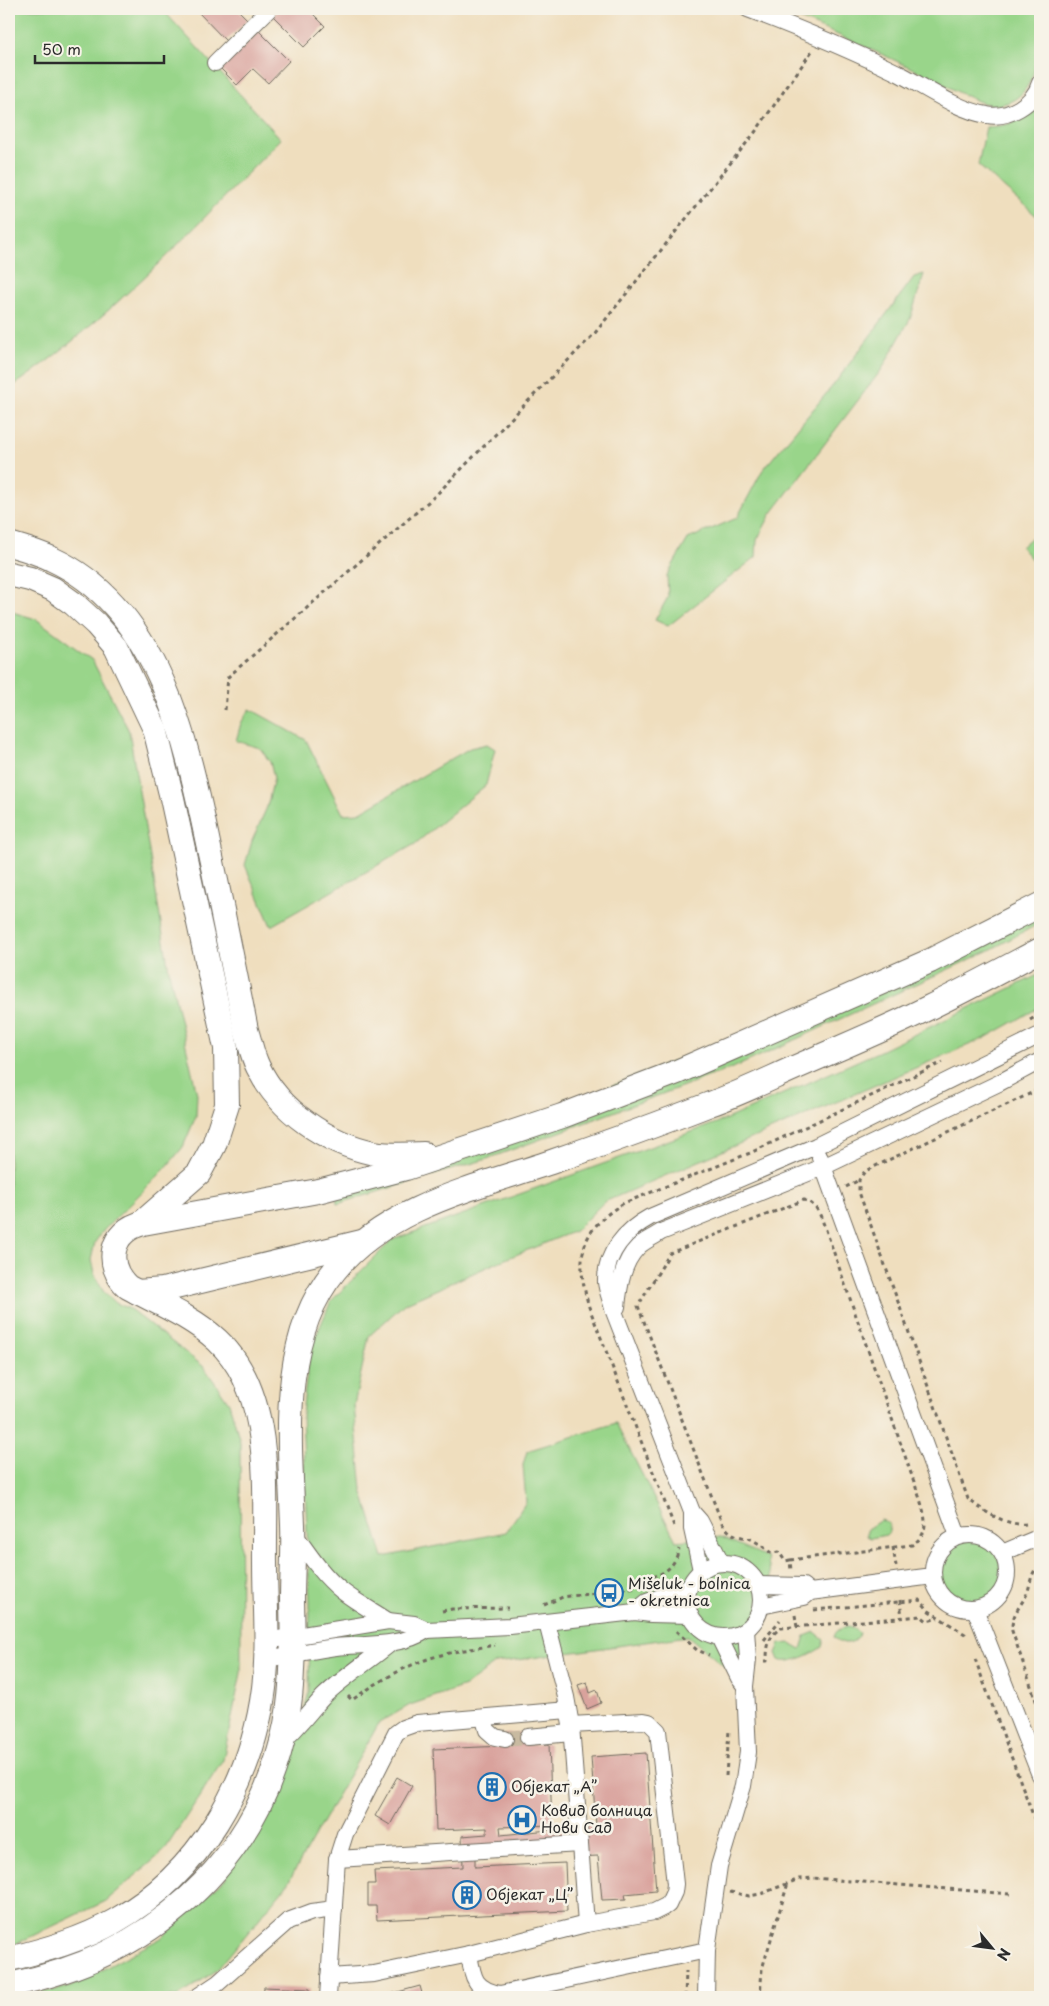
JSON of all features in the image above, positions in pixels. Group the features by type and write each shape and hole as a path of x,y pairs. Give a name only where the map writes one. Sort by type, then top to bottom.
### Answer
{"highway":[{"path":"9,544 53,559 90,583 111,602 129,623 145,647 161,680 175,711 189,756 246,1030 258,1067 275,1093 299,1119 322,1134 375,1153 422,1154 458,1152"},
{"path":"9,574 30,579 53,589 74,604 96,624 116,647 155,729 172,798 226,1048 227,1105 214,1145 199,1173 142,1223"},
{"path":"9,1959 81,1938 116,1921 150,1898 189,1861 224,1811 244,1767 264,1690 266,1650 265,1487 260,1422 256,1403 246,1379 218,1340 183,1316 128,1287 117,1275 114,1268 113,1251 121,1235 128,1228 142,1223 318,1191 406,1168 562,1116 676,1072 930,960 1040,905"},
{"path":"9,1985 64,1971 107,1954 151,1928 187,1900 216,1871 243,1834 272,1775 282,1742 290,1699 293,1646 293,1532 290,1453 296,1355 301,1332 310,1310 333,1271 363,1242 403,1216 432,1202 558,1160 714,1103 927,1009 1040,950"},
{"path":"137,1292 162,1290 363,1242"}],"street":[{"path":"215,63 269,9"},
{"path":"748,9 898,73 973,111 988,116 1012,113 1026,104 1038,89 1040,83"},
{"path":"721,1562 700,1521 692,1512 617,1317 606,1283 608,1267 619,1242 637,1224 650,1217 816,1146 1040,1035"},
{"path":"617,1317 619,1287 626,1263 638,1247 661,1232 823,1167 950,1107 1040,1061"},
{"path":"816,1146 958,1536"},
{"path":"692,1512 692,1529 701,1570"},
{"path":"293,1532 312,1559 332,1582 343,1592 388,1621"},
{"path":"971,1535 983,1537 994,1544 1002,1554 1006,1564 1007,1576 1003,1588 992,1602 975,1609 963,1609 947,1601 936,1588 933,1576 934,1563 939,1552 947,1542 958,1536 971,1535"},
{"path":"1002,1554 1040,1537"},
{"path":"721,1562 738,1565 746,1570 758,1585 761,1606 753,1623 746,1630 738,1634 719,1637 707,1633 697,1626 690,1616 687,1596 689,1586 701,1570 721,1562"},
{"path":"761,1606 804,1597 810,1592 933,1576"},
{"path":"758,1585 803,1586 810,1592"},
{"path":"635,1612 647,1602 689,1586"},
{"path":"975,1609 1040,1775"},
{"path":"266,1650 293,1646 388,1621 414,1624 428,1630 547,1623 635,1612 690,1616"},
{"path":"547,1623 570,1722 586,1924"},
{"path":"293,1646 335,1648 391,1643 418,1637 428,1630"},
{"path":"706,1997 706,1950 719,1866 743,1786 748,1752 745,1686 748,1659 746,1630"},
{"path":"719,1637 739,1678 745,1686"},
{"path":"282,1742 338,1683 391,1643"},
{"path":"484,1718 486,1730 495,1737 505,1739"},
{"path":"328,1997 329,1977 337,1859 345,1834 396,1733 403,1728 417,1723 484,1718 570,1722 644,1721 649,1722 658,1731 675,1884 671,1900 663,1909 586,1924 469,1954 374,1974 329,1977"},
{"path":"528,1737 570,1722"},
{"path":"337,1859 580,1844"},
{"path":"197,1997 221,1990 288,1921 312,1912 334,1909"},
{"path":"469,1954 474,1980 485,1991 500,1994 706,1950"}],"path":[{"path":"225,710 228,677 436,495 595,333 756,131 820,39"},
{"path":"1029,1524 1011,1523 980,1508 968,1499 859,1192 859,1180 865,1171 1040,1089"},
{"path":"779,1552 772,1553 751,1540 736,1536 729,1532 722,1523 638,1306 670,1253 804,1200 813,1203 817,1208 826,1230 920,1498 926,1529 917,1542 912,1545 790,1560"},
{"path":"589,1307 676,1533"},
{"path":"542,1606 563,1597 651,1586 651,1577 662,1574 676,1560 679,1549 677,1541"},
{"path":"1040,1565 1033,1573 1027,1592 1014,1615 1012,1623 1012,1631 1040,1712"},
{"path":"804,1611 920,1600 938,1618 965,1634 969,1643"},
{"path":"435,1613 452,1609 517,1608"},
{"path":"789,1614 795,1612"},
{"path":"748,1659 756,1656 768,1634 784,1616"},
{"path":"748,1659 767,1661 767,1644 776,1631 781,1628 921,1616 927,1621 938,1618"},
{"path":"972,1652 1040,1834"},
{"path":"338,1683 352,1700"},
{"path":"716,1889 748,1896 775,1890 799,1879 813,1878 1010,1894"},
{"path":"760,1997 762,1969 788,1883"},
{"path":"685,1997 687,1955"}],"green space":[{"path":"9,9 162,9 281,139 151,271 82,333 9,389"},
{"path":"775,9 1040,9 1040,35 1036,65 1025,90 1016,99 999,105 988,104 967,96 868,48"},
{"path":"1040,103 1040,219 978,165 986,127 1009,124 1016,121 1028,114"},
{"path":"924,274 910,319 882,369 771,514 757,540 756,557 668,626 655,620 668,597 667,575 688,539 737,518 762,471 835,383 914,277"},
{"path":"1040,530 1040,569 1021,547"},
{"path":"9,611 36,619 92,660 129,731 169,971 197,1094 196,1116 183,1147 164,1170 104,1230 95,1242 91,1260 94,1274 103,1291 116,1303 130,1309 204,1367 229,1403 240,1442 241,1673 223,1760 164,1851 106,1901 9,1947"},
{"path":"250,709 306,740 343,814 359,813 470,748 487,744 495,749 486,785 415,844 271,926 245,865 252,841 267,807 274,778 270,762 260,748 236,741 241,723"},
{"path":"1040,915 1040,923 988,951 740,1065 487,1159 337,1204 336,1196"},
{"path":"1040,974 1040,1007 985,1038 604,1202 575,1231 498,1262 404,1304 369,1336 354,1405 362,1490 383,1557 506,1532 526,1502 523,1465 527,1451 616,1423 676,1541 721,1537 767,1557 776,1605 747,1648 729,1670 688,1636 496,1663 465,1686 410,1705 379,1723 286,1886 217,1970 177,1997 15,1997 70,1987 163,1937 226,1878 285,1779 309,1692 310,1602 302,1414 310,1350 331,1301 392,1240 722,1121 880,1051"},
{"path":"881,1520 889,1523 889,1532 886,1535 871,1538 867,1536 867,1529"},
{"path":"970,1540 982,1542 993,1549 1000,1560 1002,1572 1000,1584 993,1595 982,1602 970,1604 958,1602 947,1595 940,1584 938,1572 940,1560 947,1549 958,1542"},
{"path":"847,1627 855,1629 859,1633 852,1642 840,1642 834,1637 839,1630"},
{"path":"815,1632 824,1639 822,1647 807,1656 795,1660 779,1660 776,1653 780,1644 790,1643 801,1649 805,1636"}],"building":[{"path":"199,9 237,9 248,20 226,41 197,11"},
{"path":"280,9 308,9 325,26 304,47 273,16"},
{"path":"259,31 289,61 268,83 253,69 237,85 221,69"},
{"path":"587,1682 590,1693 597,1690 601,1703 587,1709 578,1685"},
{"path":"527,1733 529,1745 549,1744 552,1825 500,1827 501,1835 596,1825 591,1757 646,1753 656,1891 625,1894 626,1899 602,1900 598,1856 576,1857 576,1840 475,1849 475,1867 565,1863 567,1911 377,1920 376,1906 368,1906 368,1884 375,1884 374,1871 463,1867 462,1836 487,1834 487,1828 436,1830 433,1749 505,1746 504,1734"},
{"path":"397,1777 412,1786 390,1825 375,1816"},
{"path":"420,1986 423,1997 383,1996"},
{"path":"264,1987 310,1989 310,1997 263,1997"}],"tunnel":[{"path":"505,1739 528,1737"}],"place":[{"name":"Mišeluk - bolnica - okretnica","path":"609,1593"},
{"name":"Објекат „А”","path":"492,1787"},
{"name":"Ковид болница Нови Сад","path":"522,1820"},
{"name":"Објекат „Ц”","path":"467,1895"}]}
